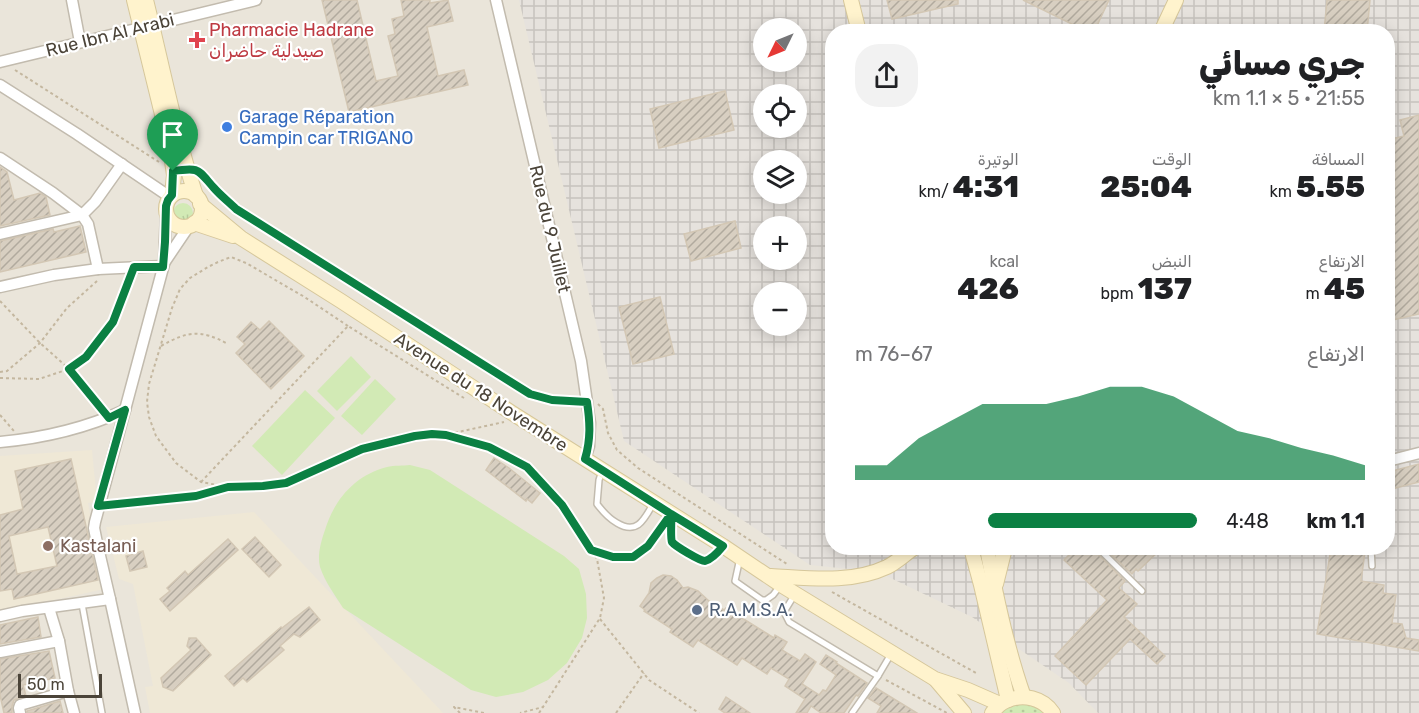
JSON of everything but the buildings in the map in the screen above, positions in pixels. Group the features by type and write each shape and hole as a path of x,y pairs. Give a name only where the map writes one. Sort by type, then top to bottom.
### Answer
{"street":[{"path":"72,0 80,42"},
{"path":"134,0 163,76 180,170 198,200 201,214 164,265"},
{"path":"146,0 146,27"},
{"name":"Rue Ibn Al Arabi","path":"1,62 256,0"},
{"name":"Rue du 9 Juillet","path":"496,0 581,361 590,435 585,459"},
{"path":"852,0 857,24"},
{"path":"1165,24 1176,0"},
{"path":"0,85 171,196"},
{"path":"0,158 82,215 88,224 102,273"},
{"path":"0,234 82,215 95,202 122,164"},
{"path":"135,713 94,528 164,265 166,206 180,170"},
{"path":"171,196 184,191 198,200"},
{"name":"Avenue du 18 Novembre","path":"198,200 241,238 776,581 935,679 968,690 1000,706"},
{"path":"166,213 172,223 183,227 192,225"},
{"name":"Avenue du 18 Novembre","path":"192,225 241,238"},
{"path":"0,287 54,275 102,273 134,267 164,265"},
{"path":"0,442 88,426 125,410"},
{"path":"1395,459 1419,453"},
{"path":"776,581 848,578 888,566 904,555"},
{"path":"973,555 984,597 1000,706 1024,697 1037,700 1049,707 1053,713"},
{"path":"988,555 994,588 1024,697"},
{"path":"994,588 1003,555"},
{"path":"0,616 110,599"},
{"path":"49,608 59,641 74,713"},
{"path":"0,652 59,641"},
{"name":"Avenue du 18 Novembre","path":"935,679 964,713"},
{"path":"20,713 20,705 68,691"}],"lane":[{"path":"602,470 597,504 613,521 622,526 634,527 644,519 654,503"},
{"path":"671,514 671,540 676,546 705,561 723,546"},
{"path":"1105,555 1142,591"},
{"path":"1371,555 1372,566"},
{"path":"741,557 735,581 754,595 766,600 774,595 776,581"},
{"path":"796,593 784,612 789,622 878,676"},
{"path":"82,604 102,713"},
{"path":"852,713 892,653"}],"path":[{"path":"1,62 180,170 201,172 236,209 530,394 552,400 596,403 603,409 608,433 617,450 638,468 792,567"},
{"path":"466,399 303,296 258,269 231,258 208,267 190,278 180,289 149,384 147,402 149,417 156,436 176,463 201,482 228,487 286,483 362,449 432,434 446,435 489,447 527,467 562,505 597,559 604,598 600,618 539,713"},
{"path":"0,378 39,379 69,369 86,357 113,322 134,267"},
{"path":"0,372 7,371 40,343 67,308 102,273"},
{"path":"0,301 40,343 69,369 109,418"},
{"path":"201,482 348,326"},
{"path":"161,346 180,336 195,333 213,336 228,344"},
{"path":"0,415 21,440"},
{"path":"446,435 504,422 495,417"},
{"path":"98,506 196,496 228,487"},
{"path":"591,550 613,557 633,557 648,546 671,514"},
{"path":"828,589 976,673"},
{"path":"600,618 650,680 699,713"},
{"path":"616,713 644,673"},
{"path":"878,676 947,713"},
{"path":"460,713 454,707 484,713"},
{"path":"520,713 543,707"}],"shaded area":[{"path":"0,0 1419,0 1419,713 0,713"},
{"path":"519,0 1419,0 1419,713 1098,713 1069,683 972,617 878,572 810,565 624,441"},
{"name":"Kastalani","path":"92,450 97,502 88,503 104,589 0,612 0,456"},
{"path":"254,512 443,713 150,713 145,687 153,686 133,584 119,579 106,527"}],"green space":[{"path":"183,203 190,206 193,213 190,220 183,223 176,220 173,213 176,206"},
{"path":"351,356 371,377 337,411 317,391"},
{"path":"375,379 396,399 362,435 341,416"},
{"path":"305,390 335,418 282,475 252,446"},
{"path":"410,465 430,470 564,556 579,569 586,594 587,618 582,638 567,663 548,680 523,692 496,697 471,690 343,608 320,567 320,548 329,519 347,490 365,476 387,467"},
{"path":"1017,703 1033,703 1046,713 1002,713 1009,706"}],"place":[{"name":"Pharmacie Hadrane صيدلية حاضران","path":"197,40"},
{"name":"Garage Réparation Campin car TRIGANO","path":"227,127"},
{"name":"Kastalani","path":"48,546"},
{"name":"R.A.M.S.A.","path":"697,610"}],"route":[{"path":"173,171 172,195 166,206 163,267 134,267 113,322 86,357 69,369 109,418 125,410 98,506 196,496 228,487 286,483 362,449 432,434 472,441 489,447 527,467 562,505 591,550 613,557 633,557 648,546 671,514 723,546 705,561 676,546 671,540 671,514 585,459 590,435 587,402 552,400 530,394 236,209 201,172 187,169 173,171"}]}
